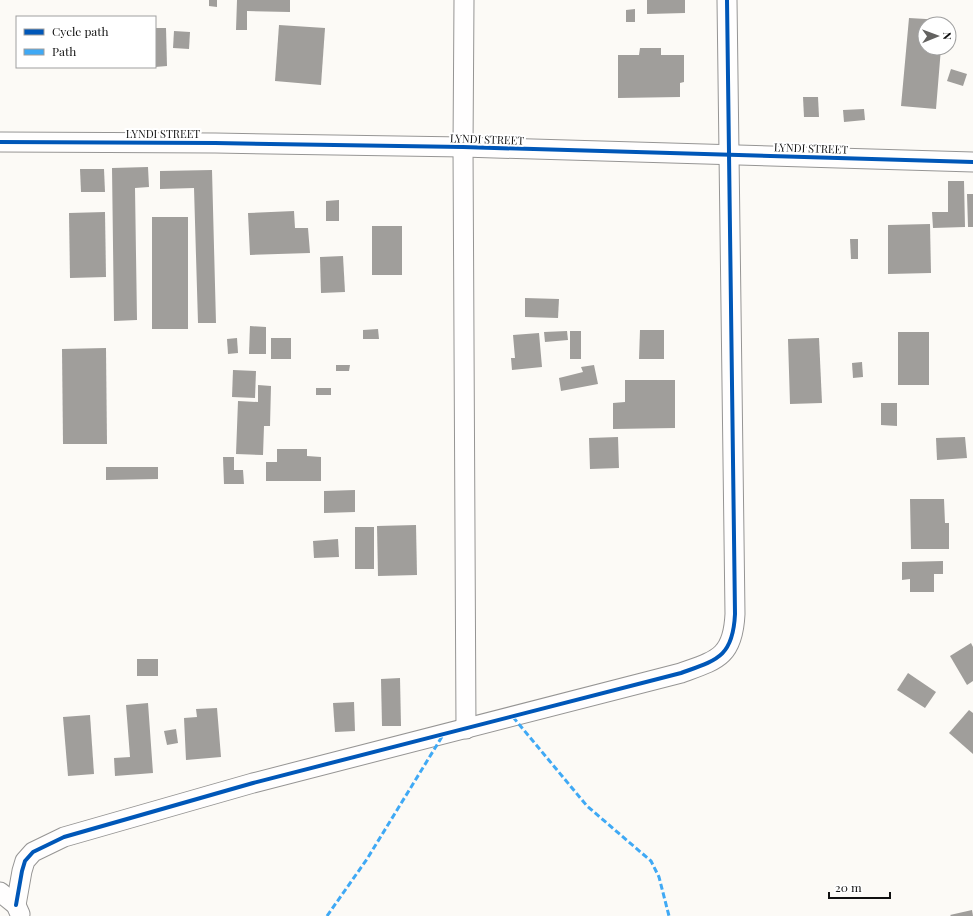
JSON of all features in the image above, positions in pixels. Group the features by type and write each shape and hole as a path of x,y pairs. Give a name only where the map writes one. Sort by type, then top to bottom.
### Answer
{"street":[{"path":"464,0 463,147 466,729"},
{"path":"19,911 22,871 25,861 33,852 64,837 253,783 681,673 708,663 723,655 731,642 735,628 736,614 727,0"},
{"name":"LYNDI STREET","path":"0,142 215,142 463,147 973,162"},
{"path":"0,892 19,911"}],"building":[{"path":"209,0 217,0 217,7 209,6"},
{"path":"237,0 290,0 290,12 247,11 247,30 236,30"},
{"path":"647,0 685,0 685,13 647,14"},
{"path":"635,9 635,22 626,22 626,10"},
{"path":"909,18 917,18 917,56 940,56 936,109 901,106"},
{"path":"279,25 325,28 321,85 275,81"},
{"path":"156,28 166,28 167,66 156,67"},
{"path":"174,31 190,32 189,49 173,48"},
{"path":"640,48 661,48 661,55 684,55 684,82 680,83 680,97 618,98 618,55 639,55"},
{"path":"951,69 967,74 963,86 947,81"},
{"path":"803,97 818,97 819,117 804,117"},
{"path":"864,109 865,120 844,122 843,110"},
{"path":"148,167 149,187 135,188 137,320 114,321 112,168"},
{"path":"80,169 104,169 105,192 81,192"},
{"path":"212,170 216,323 198,323 194,188 160,189 160,171"},
{"path":"948,181 964,181 965,227 933,228 932,212 948,212"},
{"path":"967,194 973,194 973,227 968,227"},
{"path":"339,200 339,221 326,221 326,201"},
{"path":"294,211 295,228 308,228 310,253 250,255 248,213"},
{"path":"105,212 106,277 70,278 69,213"},
{"path":"152,217 188,217 188,329 152,329"},
{"path":"930,224 931,273 888,274 888,225"},
{"path":"372,226 402,226 402,275 372,275"},
{"path":"850,239 858,239 858,259 851,259"},
{"path":"343,256 345,292 321,293 320,257"},
{"path":"525,298 559,299 558,318 525,317"},
{"path":"250,326 266,327 266,354 249,354"},
{"path":"378,329 379,339 363,339 363,330"},
{"path":"640,330 664,330 664,359 639,359"},
{"path":"567,331 568,340 545,342 544,332"},
{"path":"570,331 581,331 581,359 570,359"},
{"path":"898,332 929,332 929,385 898,385"},
{"path":"539,333 542,367 512,370 511,358 515,358 513,335"},
{"path":"237,338 238,353 228,354 227,339"},
{"path":"271,338 291,338 291,359 271,359"},
{"path":"819,338 822,403 790,404 788,339"},
{"path":"106,348 107,444 63,444 62,349"},
{"path":"862,362 863,377 853,378 852,363"},
{"path":"336,365 350,365 349,371 336,371"},
{"path":"594,365 598,384 561,391 559,378 583,372 581,367"},
{"path":"233,370 256,371 255,398 232,397"},
{"path":"625,380 675,380 675,428 613,429 613,403 625,402"},
{"path":"258,385 271,386 270,426 264,426 263,455 236,454 238,401 258,402"},
{"path":"316,388 331,388 331,395 316,395"},
{"path":"881,403 897,403 897,426 881,425"},
{"path":"618,437 619,468 590,469 589,438"},
{"path":"965,437 967,458 937,460 936,438"},
{"path":"277,449 307,449 307,456 321,457 321,481 266,481 266,462 277,462"},
{"path":"223,457 234,457 234,470 243,470 244,484 224,484"},
{"path":"106,467 158,467 158,479 106,480"},
{"path":"355,490 355,512 324,513 324,491"},
{"path":"910,499 944,499 945,523 949,523 949,549 911,549"},
{"path":"416,525 417,575 378,576 377,526"},
{"path":"355,527 374,527 374,569 355,569"},
{"path":"338,539 339,557 314,558 313,541"},
{"path":"943,561 943,574 934,574 934,592 910,592 910,579 902,580 902,562"},
{"path":"971,643 973,647 973,681 967,685 950,656"},
{"path":"137,659 158,659 158,676 137,676"},
{"path":"908,673 936,692 925,708 897,690"},
{"path":"400,678 401,726 382,726 381,679"},
{"path":"354,702 355,731 335,732 333,703"},
{"path":"148,703 153,773 115,776 114,758 130,757 126,705"},
{"path":"217,708 221,757 186,760 184,718 197,717 196,709"},
{"path":"969,710 973,713 973,754 949,733"},
{"path":"90,715 94,774 68,776 63,717"},
{"path":"176,729 178,743 167,745 164,731"},
{"path":"972,910 973,916 950,915"}],"marked path":[{"path":"513,717 587,806 651,861 659,877 669,916"},
{"path":"327,916 367,859 443,735"}],"cycle path":[{"path":"16,905 25,861 33,852 64,837 253,783 681,673 713,660 721,655 727,648 734,628 735,614 727,0"},
{"path":"0,142 215,143 463,147 973,162"}]}
